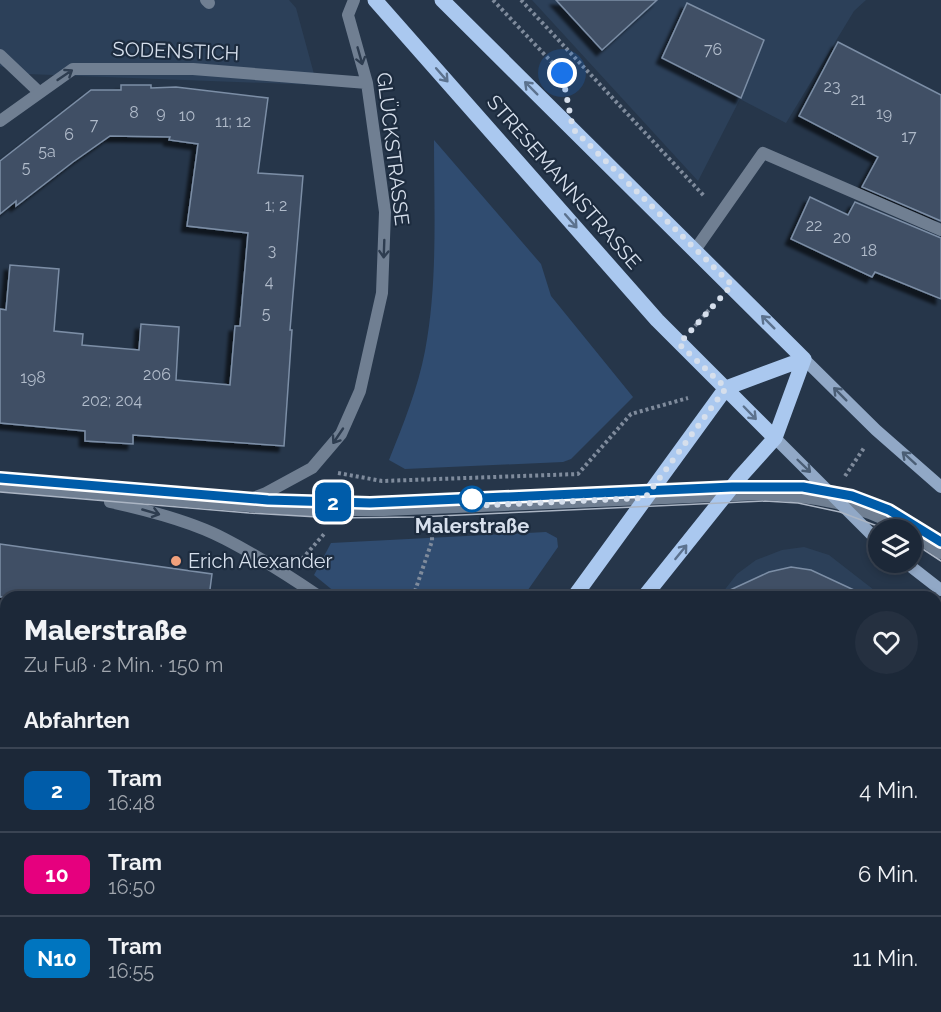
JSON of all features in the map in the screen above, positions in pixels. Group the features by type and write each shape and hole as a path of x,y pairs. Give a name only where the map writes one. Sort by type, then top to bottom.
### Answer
{"main road":[{"name":"STRESEMANNSTRASSE","path":"375,0 679,344 775,438"},
{"name":"STRESEMANNSTRASSE","path":"442,0 732,285 804,359"},
{"path":"578,591 726,388 804,359"},
{"path":"804,359 876,430 941,487"},
{"path":"649,591 775,438 804,359"},
{"path":"775,438 868,530"},
{"path":"919,573 941,590"}],"street":[{"name":"GLÜCKSTRASSE","path":"236,505 266,493 312,468 341,434 360,391 382,293 385,212 367,83 348,15 354,0"},
{"path":"0,55 39,92"},
{"name":"SODENSTICH","path":"0,121 74,69 193,69 367,83"},
{"path":"695,250 764,153 941,230"},
{"path":"0,486 301,510 384,510 726,495 798,495 837,498 887,519"},
{"path":"74,493 154,512 223,538 311,591"},
{"path":"922,540 941,553"}],"path":[{"path":"493,0 562,73 573,129"},
{"path":"521,0 706,198 714,224"},
{"path":"679,344 732,285"},
{"path":"352,476 381,481 578,474 631,414 726,388"},
{"path":"837,498 876,430"},
{"path":"415,591 432,541 432,527"}],"shaded area":[{"path":"0,0 289,0 296,8 317,85 27,74 0,66"},
{"path":"532,0 866,0 854,11 786,123 740,99 698,181"},
{"path":"434,140 541,264 551,296 633,397 571,459 563,462 405,469 389,460 418,379 429,325 434,246"},
{"path":"546,532 557,538 558,547 527,591 334,591 314,575 331,543"},
{"path":"804,547 829,555 875,591 724,591 737,574 756,560 782,550"}],"building":[{"path":"556,0 657,0 602,50"},
{"path":"687,3 764,40 741,98 662,58"},
{"path":"838,42 941,95 941,221 862,187 878,157 799,116"},
{"path":"121,85 151,85 151,88 176,87 268,98 258,173 303,176 290,330 292,330 284,446 133,435 133,444 85,441 85,431 0,423 0,309 6,310 10,265 59,269 54,331 83,334 82,345 139,350 141,324 179,327 176,380 230,385 235,326 240,326 248,233 187,226 198,144 169,140 170,137 110,136 16,206 16,201 0,214 0,161 91,90 121,90"},
{"path":"810,197 848,215 855,202 941,238 941,299 875,272 872,277 791,239"},
{"path":"0,544 212,574 210,591 0,591"},
{"path":"791,567 811,570 856,591 728,591 769,572"}],"tram line":[{"path":"0,478 268,500 370,503 732,487 803,487 852,496 889,510 941,542"},
{"name":"2","path":"0,478 268,500 370,503 732,487 803,487 852,496 889,510 941,542"},
{"path":"0,492 334,518 416,517 765,501 798,503 840,512 868,522"},
{"path":"922,549 941,561"}],"place":[{"name":"Malerstraße","path":"472,499"},
{"name":"Erich Alexander","path":"176,561"}],"route":[{"path":"472,499 472,506 645,498 726,388 679,344 732,285 573,129 562,73"}]}
